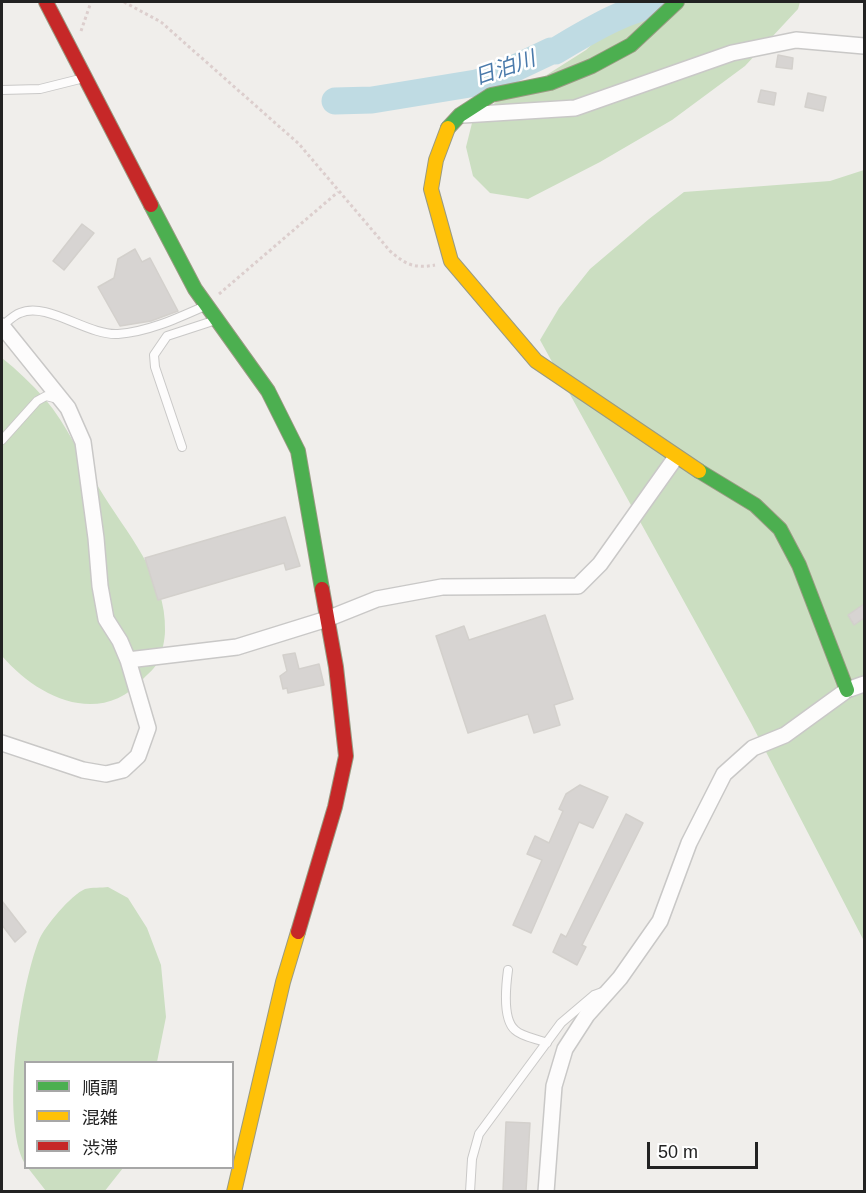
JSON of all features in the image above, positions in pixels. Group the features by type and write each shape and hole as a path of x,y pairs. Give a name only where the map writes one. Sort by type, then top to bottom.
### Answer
{"street":[{"path":"46,2 195,288 268,392 298,451 336,667 346,756 335,807 283,982 234,1191"},
{"path":"677,2 631,45 602,61 550,83 491,95 460,115 448,128 436,160 431,189 451,261 536,361 676,457 755,505 780,530 799,565 848,690"},
{"path":"460,115 575,108 732,53 796,40 864,46"},
{"path":"2,326 68,408 83,442 106,619 120,641 128,660 148,728 138,756 123,770 106,774 83,770 2,743"},
{"path":"128,660 237,647 327,619 377,599 442,587 578,586 600,564 676,457"},
{"path":"546,1191 554,1086 565,1049 587,1015 610,989 660,921 688,843 724,774 753,748 785,735 848,690 864,684"}],"lane":[{"path":"2,90 40,90 86,78"},
{"path":"2,326 21,312 43,311 98,332 117,334 164,324 207,305"},
{"path":"182,447 155,367 154,355 167,336 217,320"},
{"path":"2,440 37,400 46,396 62,400"},
{"path":"508,970 505,995 510,1023 516,1031 547,1043"},
{"path":"470,1191 471,1159 479,1134 561,1023 594,994 610,989"}],"path":[{"path":"74,55 91,2"},
{"path":"124,2 161,22 298,144 390,251 403,262 421,268 451,261"},
{"path":"207,305 338,192"}],"green space":[{"path":"631,2 800,2 798,9 745,66 672,120 600,162 528,199 490,193 473,176 466,147 472,123 496,102 545,76 586,50 623,15"},
{"path":"864,170 864,941 751,723 540,340 559,308 590,269 684,192 830,181"},
{"path":"2,358 35,388 60,420 99,488 142,555 159,592 164,611 165,631 158,662 126,694 108,702 89,704 70,701 51,694 16,671 2,656"},
{"path":"108,887 128,898 147,928 161,965 166,1017 157,1061 24,1061 24,1161 18,1144 14,1117 13,1086 25,989 42,934 66,904 79,892 91,888"},
{"path":"29,1169 122,1169 104,1192 46,1191"}],"building":[{"path":"778,55 793,58 792,69 776,67"},
{"path":"761,90 776,93 774,105 758,102"},
{"path":"808,93 826,97 823,111 805,107"},
{"path":"82,224 94,233 64,270 53,261"},
{"path":"135,249 142,262 150,258 178,311 151,321 120,326 98,287 114,278 118,259"},
{"path":"285,517 300,566 286,570 284,563 158,600 145,558"},
{"path":"864,604 864,618 854,625 848,615"},
{"path":"545,615 573,699 554,705 560,725 534,733 528,714 468,733 436,636 464,626 469,640"},
{"path":"295,653 299,669 319,664 324,685 288,693 287,688 283,689 280,676 287,671 283,655"},
{"path":"580,785 608,797 593,828 579,822 531,933 513,925 542,860 527,854 535,836 549,843 563,811 559,809 566,794"},
{"path":"626,814 643,823 582,945 586,947 577,965 553,952 561,934 566,937"},
{"path":"2,901 26,932 15,942 2,925"},
{"path":"506,1122 530,1123 526,1191 503,1191"}],"waterway":[{"name":"日泊川","path":"335,101 372,100 494,78 555,51 622,15 665,2"}],"traffic: fast":[{"path":"448,128 460,115 491,95 550,83 592,66 631,45 677,2"},
{"path":"151,205 195,289 268,391 298,451 322,589"},
{"path":"699,471 755,505 780,529 799,565 847,690"}],"traffic: slow":[{"path":"448,128 436,160 431,189 451,261 536,361 699,471"},
{"path":"234,1192 283,982 298,932"}],"traffic: jam":[{"path":"46,2 151,205"},
{"path":"298,932 335,807 346,756 336,667 322,589"}]}
